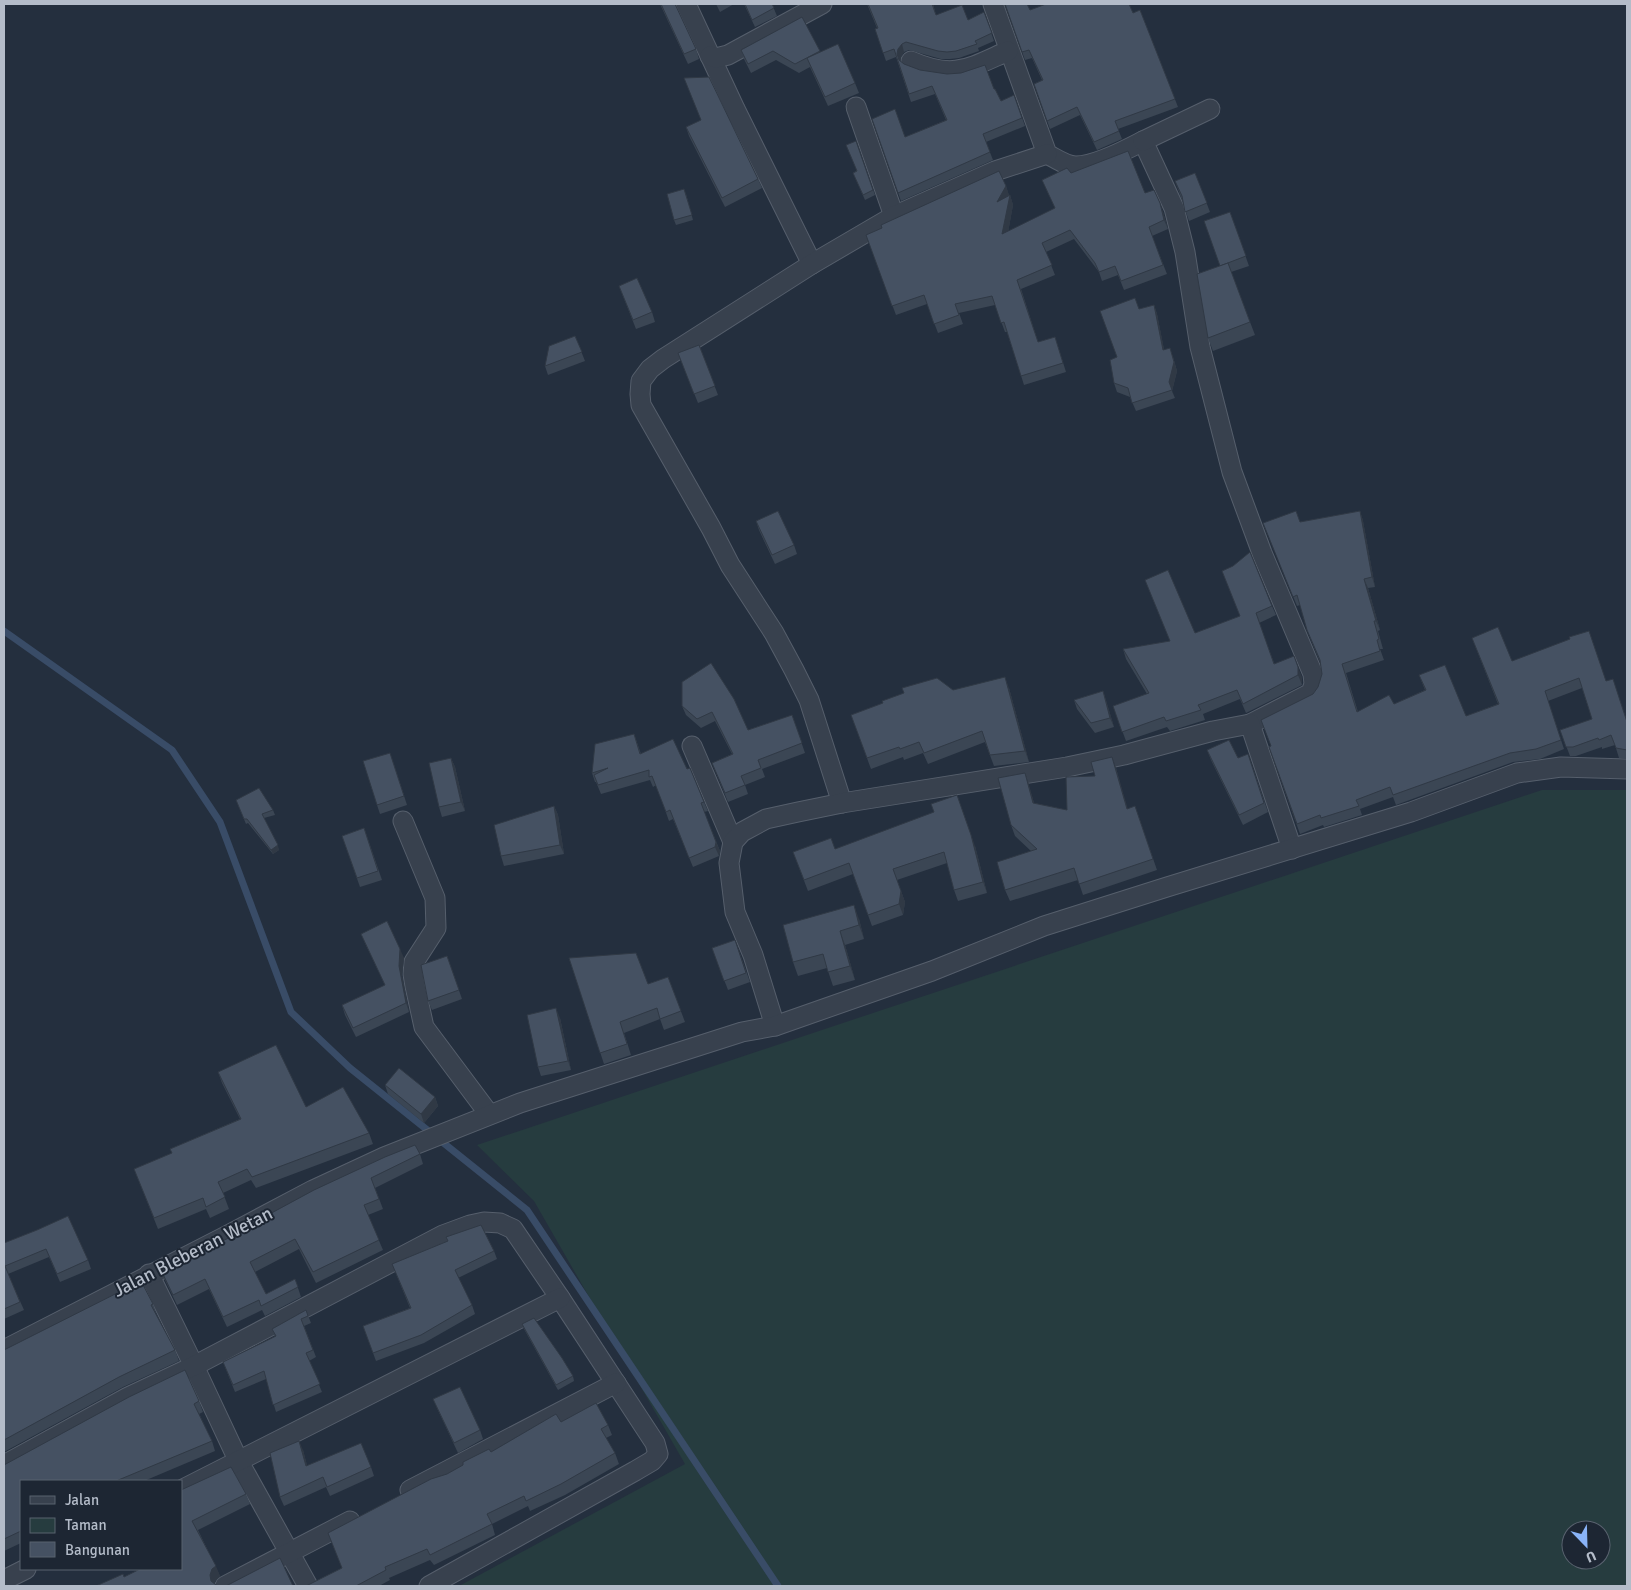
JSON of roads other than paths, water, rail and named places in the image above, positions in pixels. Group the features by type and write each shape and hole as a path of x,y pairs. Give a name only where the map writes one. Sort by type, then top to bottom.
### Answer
{"street":[{"path":"686,4 812,264"},
{"path":"993,4 1008,51 1047,154"},
{"path":"710,56 716,58 728,55 810,7"},
{"path":"912,61 927,68 948,72 967,68 1008,51"},
{"path":"856,107 894,216"},
{"path":"842,803 809,700 774,633 730,565 641,405 641,381 650,369 662,359 812,264 894,216 995,171 1047,154 1075,166 1090,163 1143,142 1210,109"},
{"path":"775,1026 753,955 735,912 728,863 734,842 742,832 766,819 842,803 1067,767 1124,755 1213,731 1250,724 1311,693 1314,684 1313,674 1262,553 1232,472 1200,347 1185,252 1174,208 1143,142"},
{"path":"1250,724 1292,849"},
{"path":"692,746 734,842"},
{"name":"Jalan Bleberan Wetan","path":"4,1350 313,1190 384,1157 528,1100 742,1032 775,1026 932,971 1044,926 1411,812 1517,773 1561,767 1627,769"},
{"path":"403,821 436,898 436,928 414,962 414,986 424,1027 482,1117"},
{"path":"4,1465 128,1397 194,1366 443,1235 484,1222 500,1223 513,1229 655,1443 658,1454 652,1461 429,1586"},
{"path":"149,1274 239,1462 308,1586"},
{"path":"182,1490 560,1298"},
{"path":"396,1498 616,1383"},
{"path":"225,1586 370,1511"},
{"path":"4,1580 24,1570"}],"waterway":[{"path":"4,631 172,750 220,822 291,1012 350,1068 527,1210 778,1586"}]}
